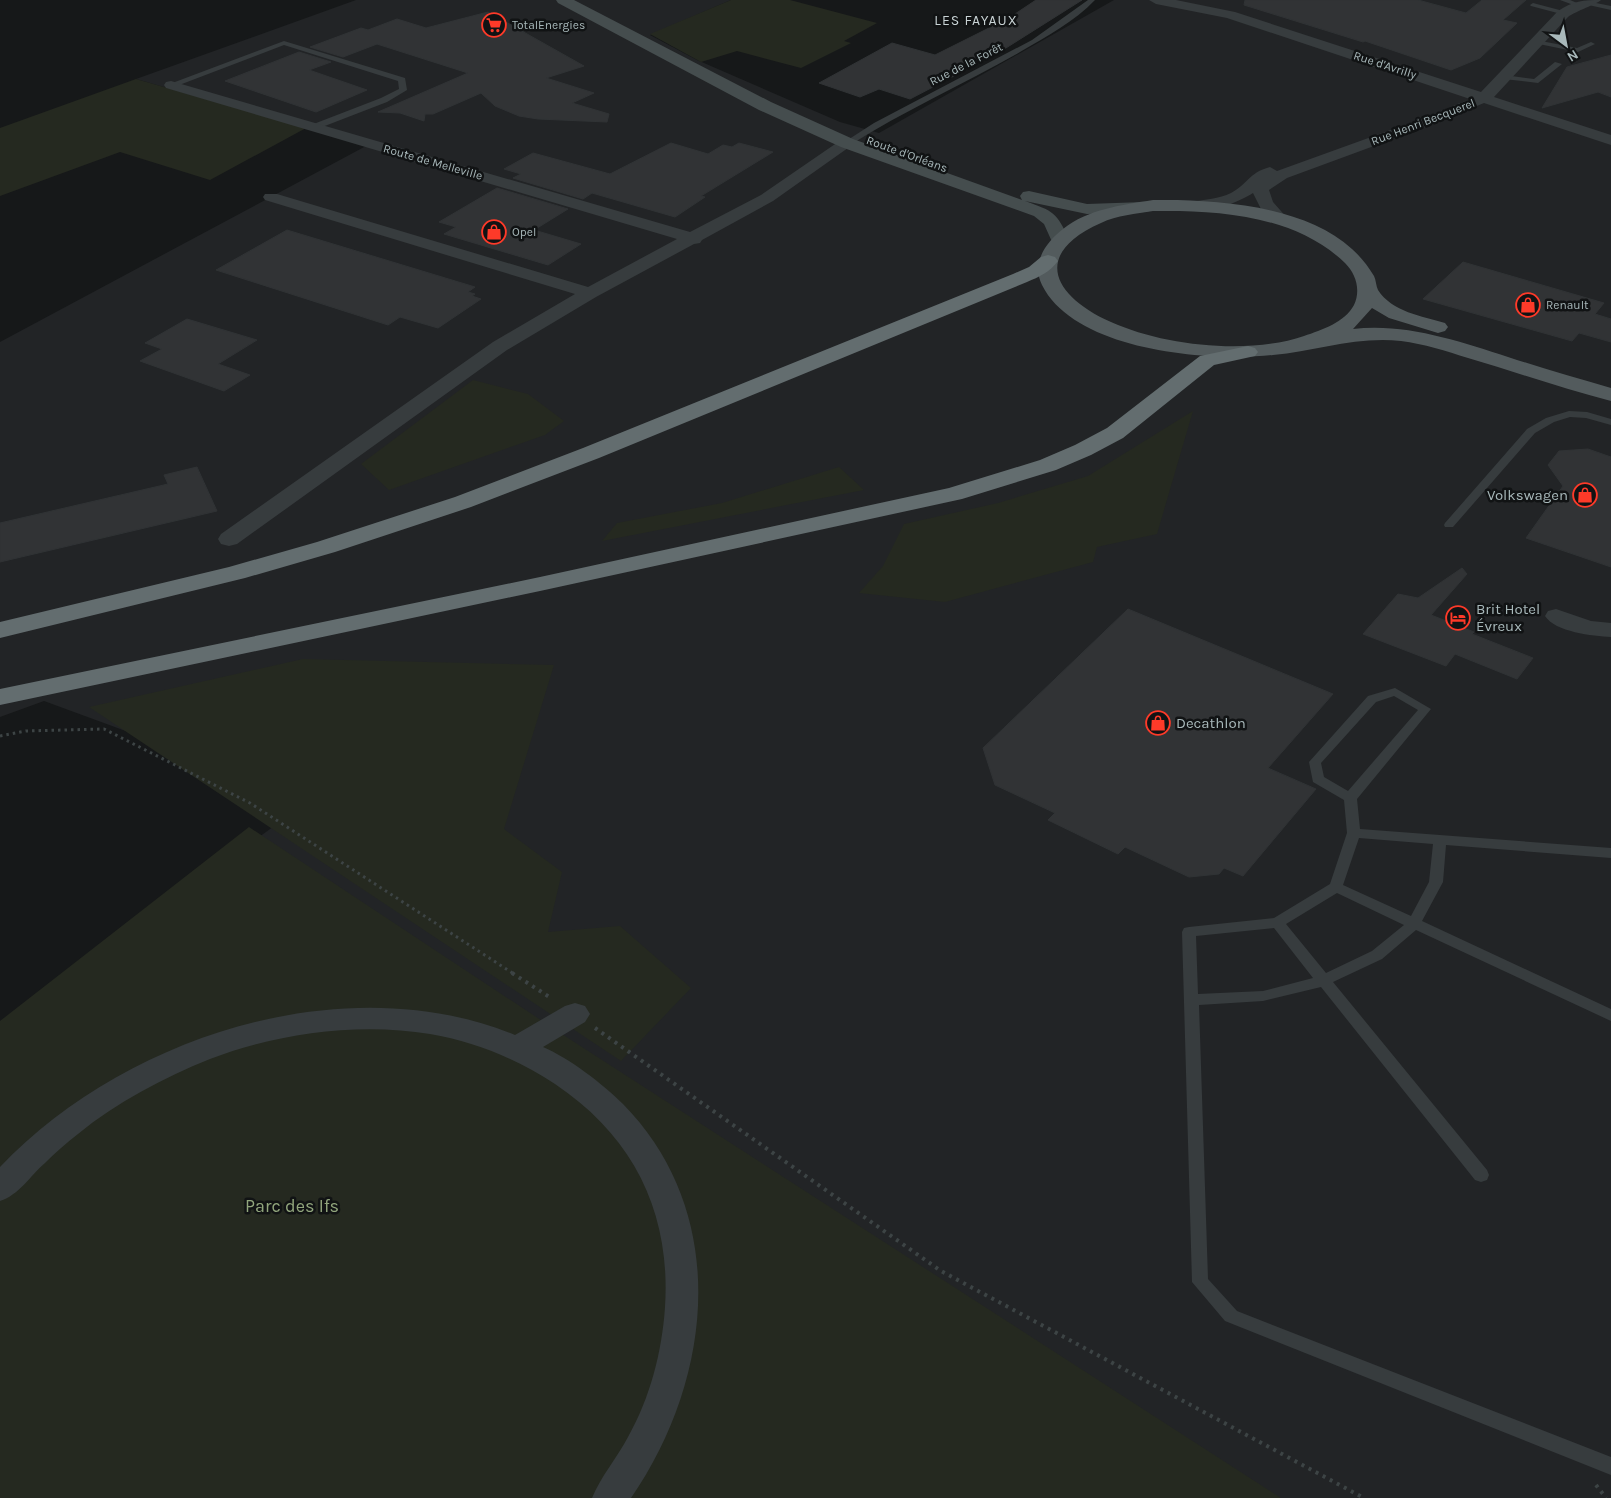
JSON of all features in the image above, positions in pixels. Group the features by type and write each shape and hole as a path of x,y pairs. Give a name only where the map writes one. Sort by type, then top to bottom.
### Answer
{"highway":[{"path":"0,630 236,573 326,547 463,502 590,454 1020,278 1048,261"},
{"path":"0,697 540,584 954,494 1048,465 1084,450 1115,433 1207,360 1248,352"}],"main road":[{"name":"Route d'Orléans","path":"563,0 765,106 1040,212 1052,221 1060,240"},
{"name":"Route d'Orléans","path":"852,139 1047,202 1087,209 1148,207"},
{"path":"1611,381 1412,320 1380,304 1367,289 1362,272 1349,255 1319,235 1280,220 1254,213 1198,206 1148,207 1112,214 1082,225 1060,240 1052,250 1048,261 1048,276 1056,291 1070,306 1090,320 1116,332 1146,341 1179,348 1214,352 1248,352 1347,335 1394,334 1433,342 1611,395"},
{"path":"1302,344 1330,334 1351,321 1364,306 1367,289"}],"street":[{"name":"Rue d'Avrilly","path":"1156,0 1230,16 1611,140"},
{"name":"Rue Henri Becquerel","path":"1280,220 1264,200 1261,188 1281,175 1484,98 1536,42 1564,6 1586,3"},
{"name":"Route de Melleville","path":"171,85 694,239"},
{"path":"229,539 500,346 590,293 694,239 767,198 852,139"},
{"path":"1198,206 1235,197 1247,190 1263,174 1300,164 1316,163"},
{"path":"271,197 590,293"},
{"path":"1556,616 1587,628 1611,630"},
{"path":"519,1047 574,1014"},
{"path":"0,1188 20,1165 60,1130 103,1099 172,1062 244,1036 312,1022 388,1018 434,1023 478,1032 519,1047 566,1072 599,1099 640,1144 664,1190 679,1242 683,1298 676,1358 656,1420 622,1482 610,1498"}],"lane":[{"name":"Rue de la Forêt","path":"852,139 892,115 1008,56 1060,24 1092,0"},
{"path":"1586,3 1611,8"},
{"path":"1533,5 1564,6"},
{"path":"1536,42 1578,50 1591,44"},
{"path":"171,85 284,43 402,80 403,90 384,100 314,127"},
{"path":"1504,77 1535,81 1558,64"},
{"path":"1449,525 1531,431 1550,420 1569,414 1587,415 1611,422"},
{"path":"1350,798 1318,779 1315,762 1372,699 1395,692 1425,708 1350,798 1354,833 1336,887 1276,923 1189,932 1200,1282 1231,1316 1611,1466"},
{"path":"1354,833 1611,853"},
{"path":"1192,1000 1263,996 1323,981 1377,954 1414,924 1436,882 1440,840"},
{"path":"1336,887 1611,1015"},
{"path":"1276,923 1481,1175"}],"path":[{"path":"0,736 26,731 104,729 250,802 574,1014 941,1271 1364,1498"},
{"path":"1591,1480 1606,1498"}],"shaded area":[{"path":"356,0 731,0 650,35 697,60 840,122 879,133 1114,0 1611,0 1611,1498 0,1498 0,1027 311,799 44,701 0,717 0,342 366,146 136,79"}],"green space":[{"path":"731,0 790,0 877,23 844,41 851,43 801,68 737,51 701,62 650,34"},
{"path":"136,79 306,128 210,180 120,152 0,196 0,128"},
{"path":"473,380 528,394 564,421 545,435 389,490 361,464"},
{"path":"1193,411 1157,534 1097,547 1093,562 945,602 859,593 883,566 904,524 998,503 1088,476"},
{"path":"839,467 864,490 602,541 617,523 722,503"},
{"path":"303,659 554,665 504,829 562,872 548,932 620,926 691,988 621,1061 89,707"},
{"name":"Parc des Ifs","path":"249,827 568,1038 1281,1498 0,1498 0,1021"}],"building":[{"path":"1036,0 1082,0 998,53 989,51 954,76 910,99 879,89 860,97 819,83 892,43 935,55 1009,18"},
{"path":"1245,0 1418,0 1466,13 1482,0 1526,0 1503,20 1517,23 1480,58 1451,70 1365,41 1363,42 1244,5"},
{"path":"488,12 584,66 546,78 594,93 572,103 609,114 607,122 538,119 519,116 495,106 481,93 433,114 425,114 424,121 400,113 378,112 468,73 377,44 343,57 310,47 361,28 368,30 397,19 426,28"},
{"path":"299,52 331,62 309,70 367,90 316,112 225,81"},
{"path":"1611,55 1611,97 1598,92 1542,108 1567,67"},
{"path":"671,143 708,154 723,145 732,147 739,143 773,152 701,196 705,197 675,217 592,193 583,199 513,178 521,174 504,169 533,153 610,174"},
{"name":"Opel","path":"497,188 568,209 534,230 581,244 548,265 444,234 456,227 439,222"},
{"path":"287,230 475,287 468,292 475,294 472,296 481,299 438,328 400,317 388,325 216,270"},
{"name":"Renault","path":"1463,262 1604,303 1595,314 1611,319 1611,342 1579,333 1572,341 1423,299"},
{"path":"187,319 257,340 218,364 250,375 224,391 140,361 162,349 145,343"},
{"path":"1588,449 1611,457 1611,567 1526,538 1563,486 1548,465 1559,451"},
{"path":"197,467 217,511 0,562 0,523 168,484 164,475"},
{"path":"1462,568 1467,574 1431,615 1474,632 1472,634 1533,658 1517,679 1455,654 1446,666 1363,634 1398,594 1418,598"},
{"name":"Decathlon","path":"1128,609 1333,694 1268,768 1316,789 1243,876 1224,868 1219,874 1189,877 1125,847 1118,854 1048,820 1055,813 995,785 983,748"}],"place":[{"name":"TotalEnergies","path":"494,25"},
{"name":"Opel","path":"494,232"},
{"name":"Renault","path":"1528,305"},
{"name":"Volkswagen","path":"1585,495"},
{"name":"Brit Hotel Évreux","path":"1458,618"},
{"name":"Decathlon","path":"1158,723"}],"district":[{"name":"LES FAYAUX","path":"976,20"}]}
